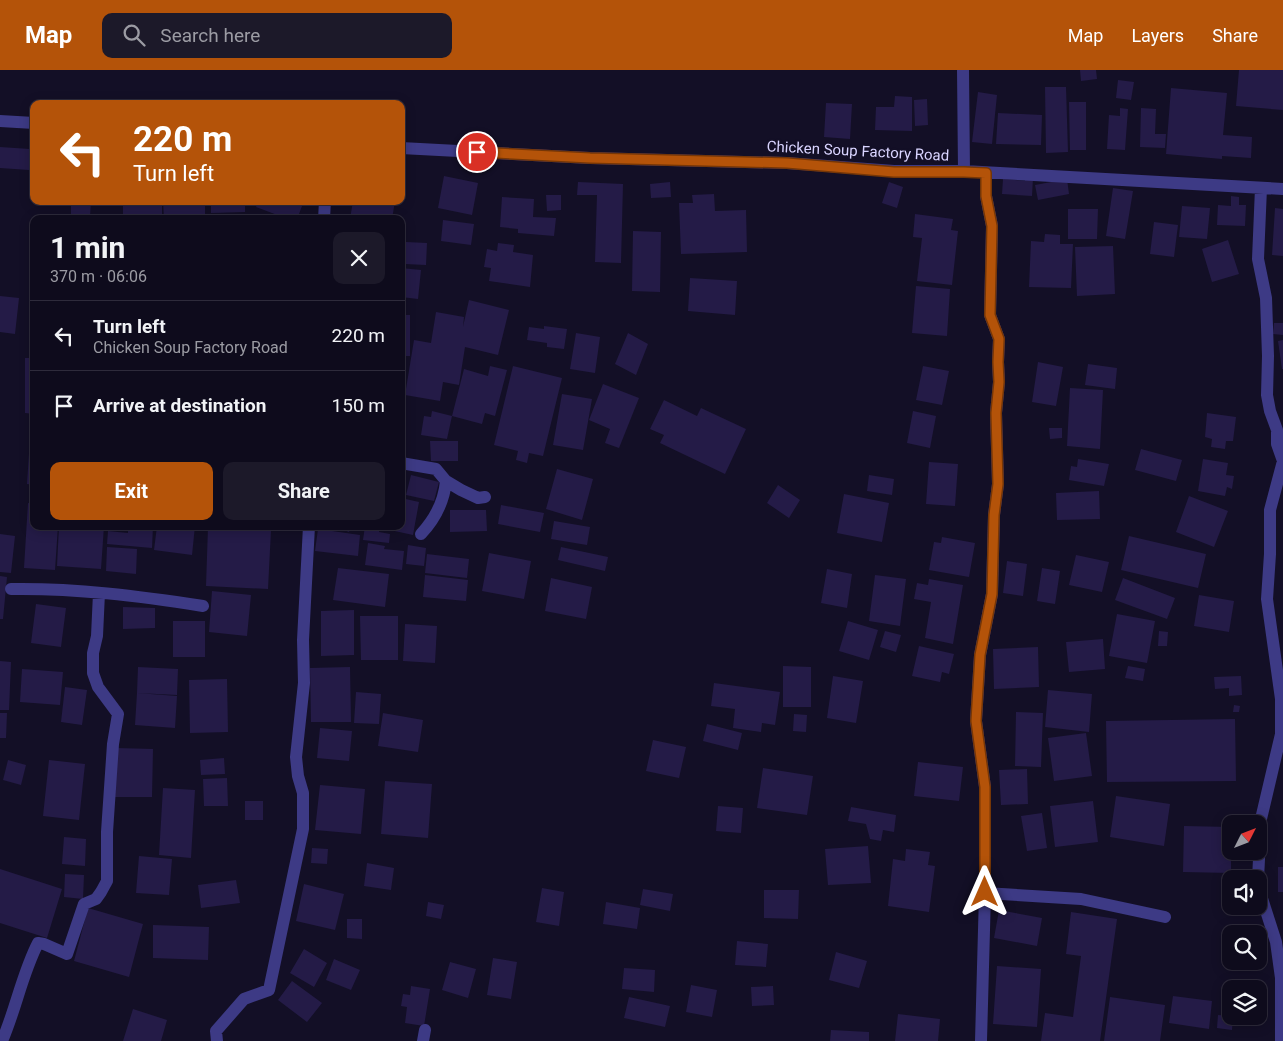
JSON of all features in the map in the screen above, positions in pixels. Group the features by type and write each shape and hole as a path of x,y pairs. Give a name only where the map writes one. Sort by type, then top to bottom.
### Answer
{"street":[{"path":"963,70 964,172"},
{"path":"0,121 30,123"},
{"name":"Chicken Soup Factory Road","path":"405,148 590,158 787,163 894,172 986,173 1283,190"},
{"path":"980,1041 985,892 985,787 976,721 980,655 992,594 994,515 998,484 996,413 999,382 999,339 990,315 992,226 986,196 986,173"},
{"path":"1258,870 1261,819 1281,734 1281,699 1267,599 1270,510 1283,461 1277,444 1277,430 1270,411 1267,395 1266,298 1258,259 1261,188"},
{"path":"405,463 436,468 446,481 461,490 478,498 486,497"},
{"path":"421,534 431,523 438,510 445,494 446,481"},
{"path":"217,1041 216,1031 244,999 269,990 302,830 303,793 298,776 296,756 304,683 303,640 310,530"},
{"path":"11,589 99,593 203,606"},
{"path":"2,1041 29,960 38,943 67,954 84,904 96,899 107,881 107,832 113,744 118,714 98,687 93,673 99,593"},
{"path":"985,892 1081,900 1165,917"},
{"path":"1267,914 1276,942 1281,978 1281,1041"}],"building":[{"path":"1080,70 1096,70 1097,79 1081,81"},
{"path":"1239,70 1283,70 1283,110 1236,106"},
{"path":"1118,80 1134,82 1131,100 1116,98"},
{"path":"1045,87 1066,87 1068,152 1046,153"},
{"path":"1171,88 1227,93 1223,135 1252,137 1251,158 1222,156 1222,159 1166,154"},
{"path":"978,92 997,95 992,144 972,142"},
{"path":"895,96 912,97 912,131 875,130 876,107 894,107"},
{"path":"927,99 928,125 915,126 914,100"},
{"path":"1069,102 1086,102 1086,150 1070,150"},
{"path":"826,103 852,104 850,139 824,137"},
{"path":"1120,108 1128,109 1125,150 1107,149 1109,115 1120,116"},
{"path":"1141,108 1156,109 1155,134 1166,134 1165,148 1140,147"},
{"path":"998,113 1042,115 1041,145 996,144"},
{"path":"0,147 30,149 29,170 0,168"},
{"path":"444,176 478,183 472,215 438,208"},
{"path":"1025,178 1033,178 1032,196 1002,194 1003,179 1025,181"},
{"path":"1067,179 1069,194 1038,200 1035,185"},
{"path":"578,182 623,184 621,263 595,262 597,195 577,195"},
{"path":"670,182 671,197 651,198 650,184"},
{"path":"889,182 903,187 897,208 882,203"},
{"path":"1113,188 1133,191 1125,239 1106,236"},
{"path":"714,194 715,211 746,210 747,252 681,254 679,203 693,203 692,195"},
{"path":"546,195 561,195 561,210 547,211"},
{"path":"1231,196 1239,197 1239,205 1246,205 1245,226 1217,225 1218,205 1231,206"},
{"path":"502,197 534,199 533,217 556,218 554,236 518,233 518,229 500,227"},
{"path":"71,205 91,205 90,215 71,215"},
{"path":"123,205 162,205 162,215 123,215"},
{"path":"163,205 205,205 205,215 164,215"},
{"path":"211,205 245,205 245,212 211,213"},
{"path":"257,205 302,205 299,215 277,215 256,207"},
{"path":"352,205 394,205 393,215 351,215"},
{"path":"1182,206 1210,208 1207,239 1179,237"},
{"path":"1275,208 1283,209 1283,256 1272,255"},
{"path":"1068,209 1098,209 1097,239 1068,239"},
{"path":"915,214 953,219 951,230 958,231 952,285 917,281 922,238 913,237"},
{"path":"443,220 474,224 471,245 441,241"},
{"path":"1154,222 1178,225 1174,257 1150,254"},
{"path":"633,231 661,232 660,292 632,291"},
{"path":"1045,234 1060,235 1060,244 1073,244 1071,288 1029,287 1031,241 1044,242"},
{"path":"1228,240 1239,274 1212,282 1202,249"},
{"path":"406,242 427,243 426,265 405,264"},
{"path":"498,243 514,245 513,252 533,255 530,287 489,281 491,268 484,267 487,249 497,251"},
{"path":"1113,246 1115,294 1077,296 1075,247"},
{"path":"405,268 421,270 418,299 405,297"},
{"path":"690,278 737,281 735,315 688,311"},
{"path":"916,286 950,289 947,336 912,333"},
{"path":"0,296 19,298 15,334 0,332"},
{"path":"469,300 509,310 498,355 465,347 459,385 443,382 440,401 405,395 414,340 431,343 436,312 464,317 463,327"},
{"path":"405,315 410,315 410,356 405,356"},
{"path":"1274,323 1283,323 1283,335 1273,334"},
{"path":"544,326 567,329 564,349 547,347 547,343 527,340 529,327 544,329"},
{"path":"576,333 600,337 595,373 570,369"},
{"path":"628,333 648,344 636,375 615,364"},
{"path":"1283,340 1283,369 1282,369 1278,341"},
{"path":"25,358 30,358 30,414 25,413"},
{"path":"1038,362 1063,367 1056,406 1032,402"},
{"path":"1088,364 1117,368 1115,389 1085,385"},
{"path":"490,366 507,370 495,416 485,413 482,424 452,416 464,369 488,376"},
{"path":"513,366 562,378 543,456 529,453 527,463 516,460 518,451 494,445"},
{"path":"923,366 949,371 942,405 916,400"},
{"path":"603,384 639,398 619,448 605,443 610,429 589,420"},
{"path":"1070,388 1103,390 1100,449 1067,446"},
{"path":"562,394 592,399 583,450 553,445"},
{"path":"664,400 697,416 701,408 746,429 725,474 660,443 664,435 650,429"},
{"path":"432,411 452,416 447,439 421,435 424,416 431,417"},
{"path":"913,411 936,416 930,448 907,443"},
{"path":"1207,413 1236,417 1233,441 1226,441 1225,449 1211,447 1212,439 1205,437"},
{"path":"1049,428 1062,428 1062,438 1050,439"},
{"path":"430,441 458,441 458,461 431,461"},
{"path":"1141,449 1182,460 1176,481 1135,470"},
{"path":"29,453 30,484 27,484"},
{"path":"1078,459 1109,464 1104,486 1069,480 1071,466 1077,467"},
{"path":"1203,459 1228,463 1226,475 1234,476 1232,489 1227,487 1225,496 1198,491"},
{"path":"929,462 958,464 955,506 926,504"},
{"path":"557,469 593,479 582,520 546,509"},
{"path":"411,475 439,482 434,501 406,495"},
{"path":"869,475 894,479 892,495 867,491"},
{"path":"778,485 800,500 789,518 767,503"},
{"path":"1099,491 1100,519 1057,520 1056,493"},
{"path":"844,494 889,503 882,542 837,533"},
{"path":"1189,496 1228,511 1214,547 1176,532"},
{"path":"405,499 419,502 413,535 390,530 405,530"},
{"path":"28,503 30,503 30,530 58,530 55,570 24,568"},
{"path":"501,505 544,513 540,532 498,524"},
{"path":"450,510 486,510 487,531 450,532"},
{"path":"554,521 590,527 587,545 551,539"},
{"path":"59,530 104,530 101,569 57,566"},
{"path":"128,530 153,530 152,548 107,544 108,531 128,533"},
{"path":"156,530 195,530 192,555 154,550"},
{"path":"208,530 271,530 268,589 206,586"},
{"path":"318,530 360,535 358,556 315,551"},
{"path":"364,530 379,530 379,532 390,534 389,543 363,540"},
{"path":"0,534 15,536 11,573 0,572"},
{"path":"1129,536 1206,554 1198,588 1121,570"},
{"path":"942,537 975,543 969,577 929,570 934,542 941,543"},
{"path":"368,543 385,546 384,549 404,551 402,570 365,565"},
{"path":"408,545 426,548 424,566 406,564"},
{"path":"107,547 137,549 136,574 106,571"},
{"path":"561,547 608,557 605,571 558,560"},
{"path":"489,553 531,561 524,599 482,591"},
{"path":"427,554 469,559 467,578 425,573"},
{"path":"1076,555 1109,562 1102,592 1069,585"},
{"path":"1007,561 1027,564 1023,596 1003,593"},
{"path":"338,568 389,574 385,607 333,600"},
{"path":"1042,568 1060,571 1055,604 1037,601"},
{"path":"827,569 852,574 847,608 821,603"},
{"path":"425,575 468,580 466,601 423,597"},
{"path":"875,575 906,579 900,626 869,621"},
{"path":"0,576 7,577 3,619 0,619"},
{"path":"551,578 592,587 586,619 545,611"},
{"path":"1123,578 1175,598 1167,619 1115,600"},
{"path":"929,579 963,585 953,644 925,638 931,602 914,599 917,583 928,585"},
{"path":"212,591 251,595 247,636 209,632"},
{"path":"1199,595 1234,601 1229,632 1194,626"},
{"path":"36,604 66,608 61,647 31,643"},
{"path":"123,607 155,608 155,628 123,629"},
{"path":"354,610 354,655 321,656 321,611"},
{"path":"1117,614 1155,621 1147,663 1109,656"},
{"path":"360,616 398,616 398,660 361,660"},
{"path":"173,621 205,621 205,657 173,657"},
{"path":"848,621 878,630 869,660 839,651"},
{"path":"405,624 437,626 435,663 403,661"},
{"path":"885,631 901,635 896,652 880,647"},
{"path":"1159,631 1168,632 1167,646 1158,646"},
{"path":"1103,639 1105,669 1069,672 1066,642"},
{"path":"919,646 954,654 949,674 942,672 940,682 912,676"},
{"path":"1038,647 1039,687 994,689 993,649"},
{"path":"0,661 11,662 9,710 0,710"},
{"path":"783,666 811,667 811,707 783,707"},
{"path":"1128,666 1145,669 1143,681 1125,678"},
{"path":"138,667 178,669 177,695 137,693"},
{"path":"350,667 351,722 311,722 310,668"},
{"path":"22,669 63,672 60,705 20,702"},
{"path":"833,676 863,681 856,723 827,718"},
{"path":"1241,676 1242,695 1229,696 1229,688 1215,689 1214,677"},
{"path":"227,679 228,732 190,733 189,680"},
{"path":"714,683 780,692 775,725 762,723 761,732 733,728 735,709 711,706"},
{"path":"65,687 87,690 82,725 61,722"},
{"path":"1048,690 1092,694 1089,732 1045,727"},
{"path":"356,692 381,694 379,724 354,723"},
{"path":"137,693 177,696 175,728 135,725"},
{"path":"1234,705 1240,706 1239,712 1233,712"},
{"path":"1016,712 1043,713 1041,767 1015,766"},
{"path":"0,713 7,713 6,738 0,738"},
{"path":"383,713 423,720 418,752 378,746"},
{"path":"794,714 807,715 806,732 793,731"},
{"path":"1235,719 1236,781 1107,782 1106,721"},
{"path":"707,724 742,733 738,750 703,741"},
{"path":"320,728 352,731 349,761 317,758"},
{"path":"1086,733 1092,776 1054,781 1048,738"},
{"path":"653,740 686,747 679,778 646,771"},
{"path":"116,748 153,749 152,797 115,797"},
{"path":"224,758 225,774 201,775 200,760"},
{"path":"8,760 26,765 21,785 3,780"},
{"path":"49,760 85,764 79,820 43,816"},
{"path":"918,762 963,767 959,801 914,796"},
{"path":"763,768 813,776 807,815 757,808"},
{"path":"1027,769 1028,804 1001,805 999,770"},
{"path":"227,778 228,806 204,806 203,779"},
{"path":"385,781 432,784 428,838 381,834"},
{"path":"320,785 365,789 361,834 315,830"},
{"path":"163,788 195,790 191,858 159,855"},
{"path":"1116,796 1170,804 1164,846 1110,837"},
{"path":"245,801 263,801 263,820 245,820"},
{"path":"1093,801 1098,842 1055,847 1050,806"},
{"path":"718,806 743,808 741,833 716,831"},
{"path":"851,807 896,815 894,832 883,830 881,841 870,839 866,824 848,821"},
{"path":"1042,813 1047,848 1027,851 1021,816"},
{"path":"1184,826 1222,827 1222,860 1231,860 1231,870 1222,870 1222,873 1183,872"},
{"path":"64,837 86,839 85,866 62,864"},
{"path":"868,846 871,883 828,885 825,849"},
{"path":"312,848 328,849 327,864 311,863"},
{"path":"906,849 930,852 928,865 935,866 929,912 888,906 893,859 905,861"},
{"path":"139,856 172,859 169,895 136,893"},
{"path":"367,863 394,868 391,890 364,886"},
{"path":"1278,867 1283,867 1283,892 1278,892"},
{"path":"0,869 62,889 47,938 0,923"},
{"path":"65,874 84,875 83,899 64,897"},
{"path":"236,880 240,903 201,908 198,885"},
{"path":"304,884 344,894 335,930 296,921"},
{"path":"542,888 564,892 559,926 536,922"},
{"path":"643,889 673,894 670,911 640,905"},
{"path":"764,890 799,890 798,919 764,918"},
{"path":"428,902 444,905 441,919 426,916"},
{"path":"606,902 640,908 637,929 603,924"},
{"path":"88,908 143,924 129,977 74,961"},
{"path":"999,910 1042,918 1037,946 994,938"},
{"path":"1071,912 1117,919 1100,1041 1041,1041 1045,1013 1073,1017 1081,956 1066,954"},
{"path":"347,919 362,919 362,939 347,938"},
{"path":"153,925 209,927 208,960 153,958"},
{"path":"737,941 768,944 766,967 735,965"},
{"path":"304,949 327,963 314,987 290,973"},
{"path":"836,952 867,961 859,988 829,980"},
{"path":"493,958 517,962 511,999 487,995"},
{"path":"334,959 360,970 351,990 326,980"},
{"path":"450,962 476,969 468,998 442,990"},
{"path":"997,966 1041,969 1037,1027 993,1024"},
{"path":"624,968 655,970 654,992 622,989"},
{"path":"292,981 322,1003 307,1022 278,1000"},
{"path":"691,985 717,990 712,1017 686,1012"},
{"path":"411,986 430,989 424,1026 405,1023 407,1007 401,1006 403,994 410,995"},
{"path":"773,986 774,1005 752,1006 751,987"},
{"path":"1173,996 1212,1001 1209,1029 1169,1023"},
{"path":"629,997 670,1006 665,1027 624,1018"},
{"path":"1110,997 1165,1005 1160,1041 1104,1041"},
{"path":"133,1009 167,1020 161,1041 123,1041"},
{"path":"898,1014 940,1019 938,1041 895,1041"},
{"path":"1218,1015 1222,1015 1222,1025 1232,1025 1232,1030 1217,1028"},
{"path":"831,1030 869,1032 869,1041 830,1041"}],"route":[{"path":"477,152 590,158 787,163 894,172 986,173 986,196 992,226 990,315 999,339 999,382 996,413 998,484 994,515 992,594 980,655 976,721 985,787 985,892"}]}
